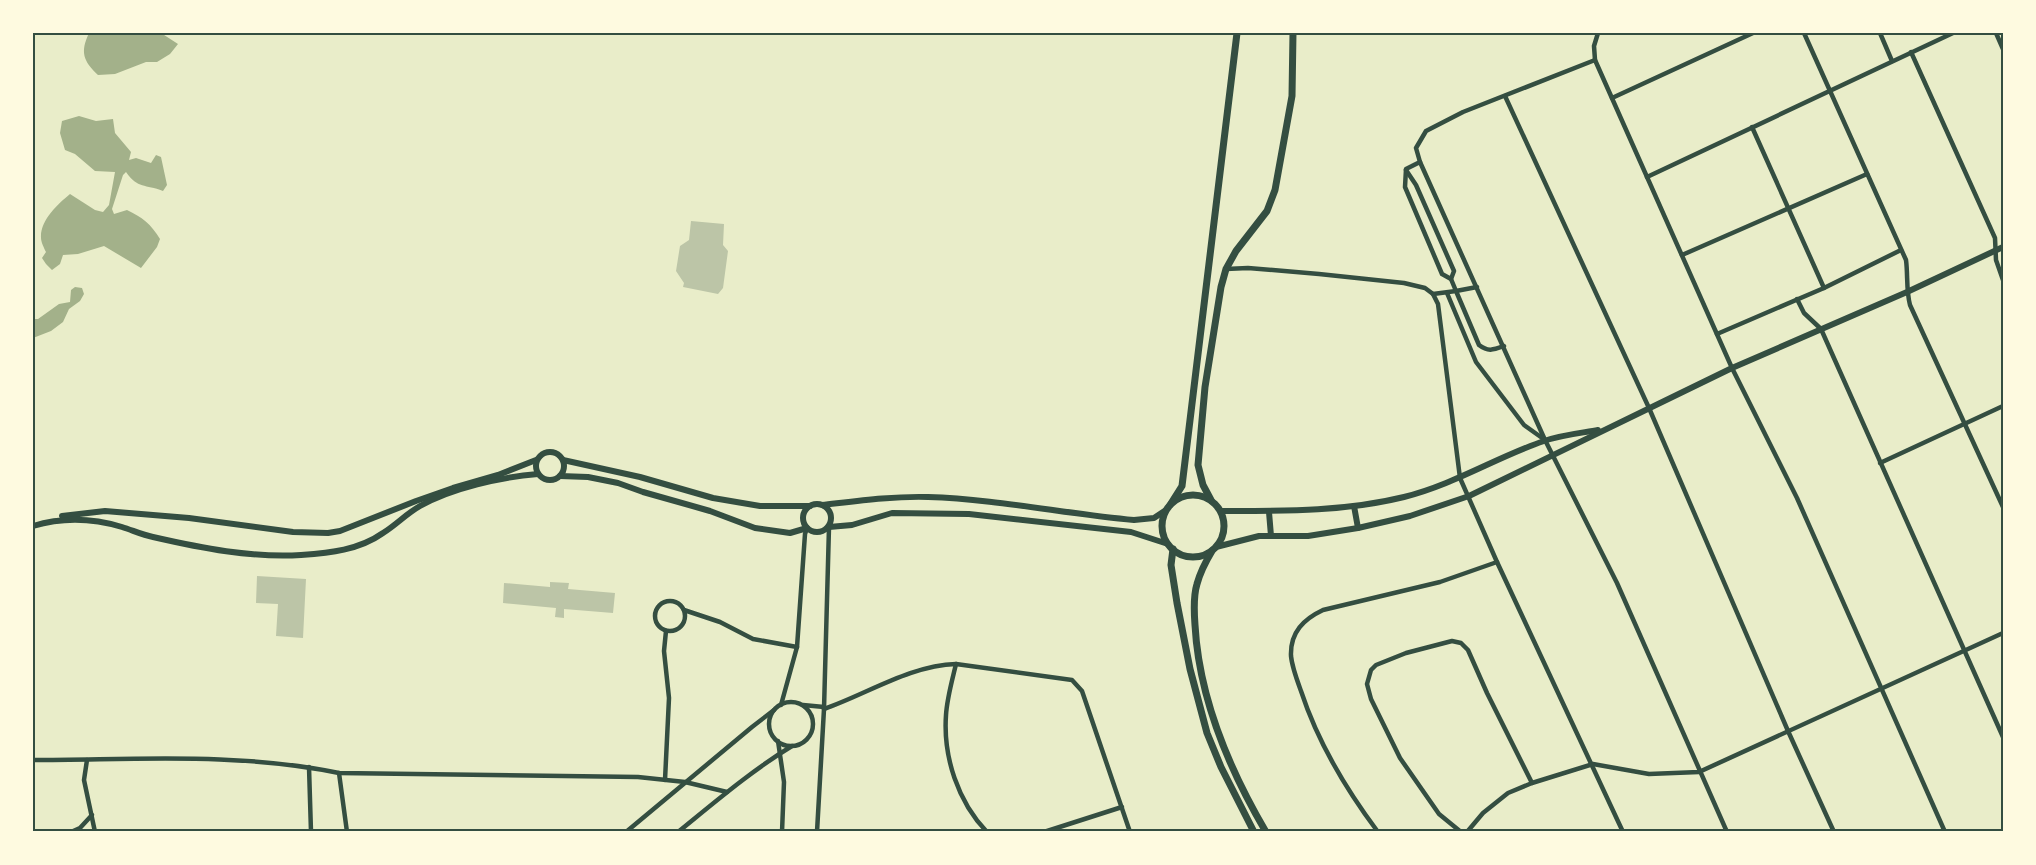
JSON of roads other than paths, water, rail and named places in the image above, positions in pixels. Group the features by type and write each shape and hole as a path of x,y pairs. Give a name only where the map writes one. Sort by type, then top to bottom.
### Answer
{"main road":[{"path":"1237,33 1182,486 1168,508 1162,527 1170,546 1177,603 1190,669 1207,733 1221,767 1254,832"},
{"path":"1266,832 1230,763 1213,718 1201,668 1194,606 1196,585 1214,549 1222,539 1224,520 1221,511 1211,500 1203,485 1198,465 1205,387 1226,269 1236,251 1268,211 1275,190 1293,96 1293,33"},
{"path":"536,460 535,467 538,474 546,480 560,476 588,477 618,483 710,511 755,528 790,533 807,528 817,532 829,527 852,525 892,513 969,514 1131,532 1170,546 1182,555 1192,557 1259,536 1308,536 1358,528 1410,516 1468,496 1732,368 1907,292 2000,248"},
{"path":"1221,511 1330,510 1404,497 1460,478 1545,440 1605,429"},
{"path":"33,524 81,513 105,511 189,518 293,532 328,533 340,531 453,488 498,475 536,460 540,455 551,451 563,460 640,477 712,498 760,506 810,506 891,497 929,497 1134,520 1154,518 1185,496 1194,495 1211,500"},
{"path":"560,476 563,471 563,460"},
{"path":"33,524 90,519 150,536 243,554 278,556 332,553 363,544 382,534 419,506 433,500 499,480 538,474"},
{"path":"822,505 831,513 832,520 829,527"},
{"path":"807,528 803,517 810,506"},
{"path":"1354,506 1358,528"},
{"path":"1269,512 1271,536"}],"street":[{"path":"1598,33 1594,46 1595,60 1732,368 1797,498 1946,832"},
{"path":"1612,99 1753,33"},
{"path":"1804,33 1906,260 1907,292 1910,305 2003,507"},
{"path":"1880,33 1892,61"},
{"path":"1647,177 1944,35 1953,33"},
{"path":"1996,33 2003,49"},
{"path":"1911,52 2000,248 1996,260 2003,280"},
{"path":"1595,60 1462,112 1426,131 1416,148 1420,162 1545,440 1617,583 1727,832"},
{"path":"1505,96 1649,408 1834,832"},
{"path":"1752,127 1824,288"},
{"path":"1406,169 1420,162"},
{"path":"1406,169 1405,187 1442,274 1451,279 1479,345 1485,350 1492,351 1503,346"},
{"path":"1406,169 1416,185 1454,271 1451,279"},
{"path":"1682,255 1867,174"},
{"path":"1717,334 1824,288 1901,250"},
{"path":"1226,269 1248,268 1404,283 1425,288 1434,294 1438,304 1460,478 1623,832"},
{"path":"1434,294 1477,286"},
{"path":"1446,292 1476,362 1524,425 1545,440"},
{"path":"1797,299 1804,313 1821,329 2003,737"},
{"path":"1880,463 2003,406"},
{"path":"817,832 824,709 829,527"},
{"path":"780,705 797,647 807,528"},
{"path":"1378,832 1340,779 1307,711 1291,655 1295,635 1307,618 1323,610 1440,582 1497,562"},
{"path":"666,631 656,621 656,611 663,603 672,601 684,610 720,622 753,639 797,647"},
{"path":"666,631 676,630 683,624 684,610"},
{"path":"665,780 669,698 664,651 666,631"},
{"path":"1467,832 1497,800 1532,783 1593,764 1649,774 1699,772 2003,633"},
{"path":"1461,832 1439,814 1400,758 1371,699 1367,684 1371,669 1376,665 1415,650 1452,641 1461,643 1468,650 1532,783"},
{"path":"956,664 946,714 946,736 950,760 964,802 987,832"},
{"path":"626,832 780,705 789,703 824,709 927,669 956,664 1072,680 1082,691 1130,832"},
{"path":"800,705 812,717 813,729"},
{"path":"678,832 727,792 781,753 807,739 824,709"},
{"path":"774,710 770,721 774,737 792,746"},
{"path":"778,741 784,782 782,832"},
{"path":"33,760 253,760 339,773 569,775 665,780 685,782 727,792"},
{"path":"87,760 84,780 95,832"},
{"path":"309,767 311,832"},
{"path":"339,773 347,832"},
{"path":"1044,832 1122,807"},
{"path":"72,832 80,828 92,815"},
{"path":"72,832 86,832"}]}
